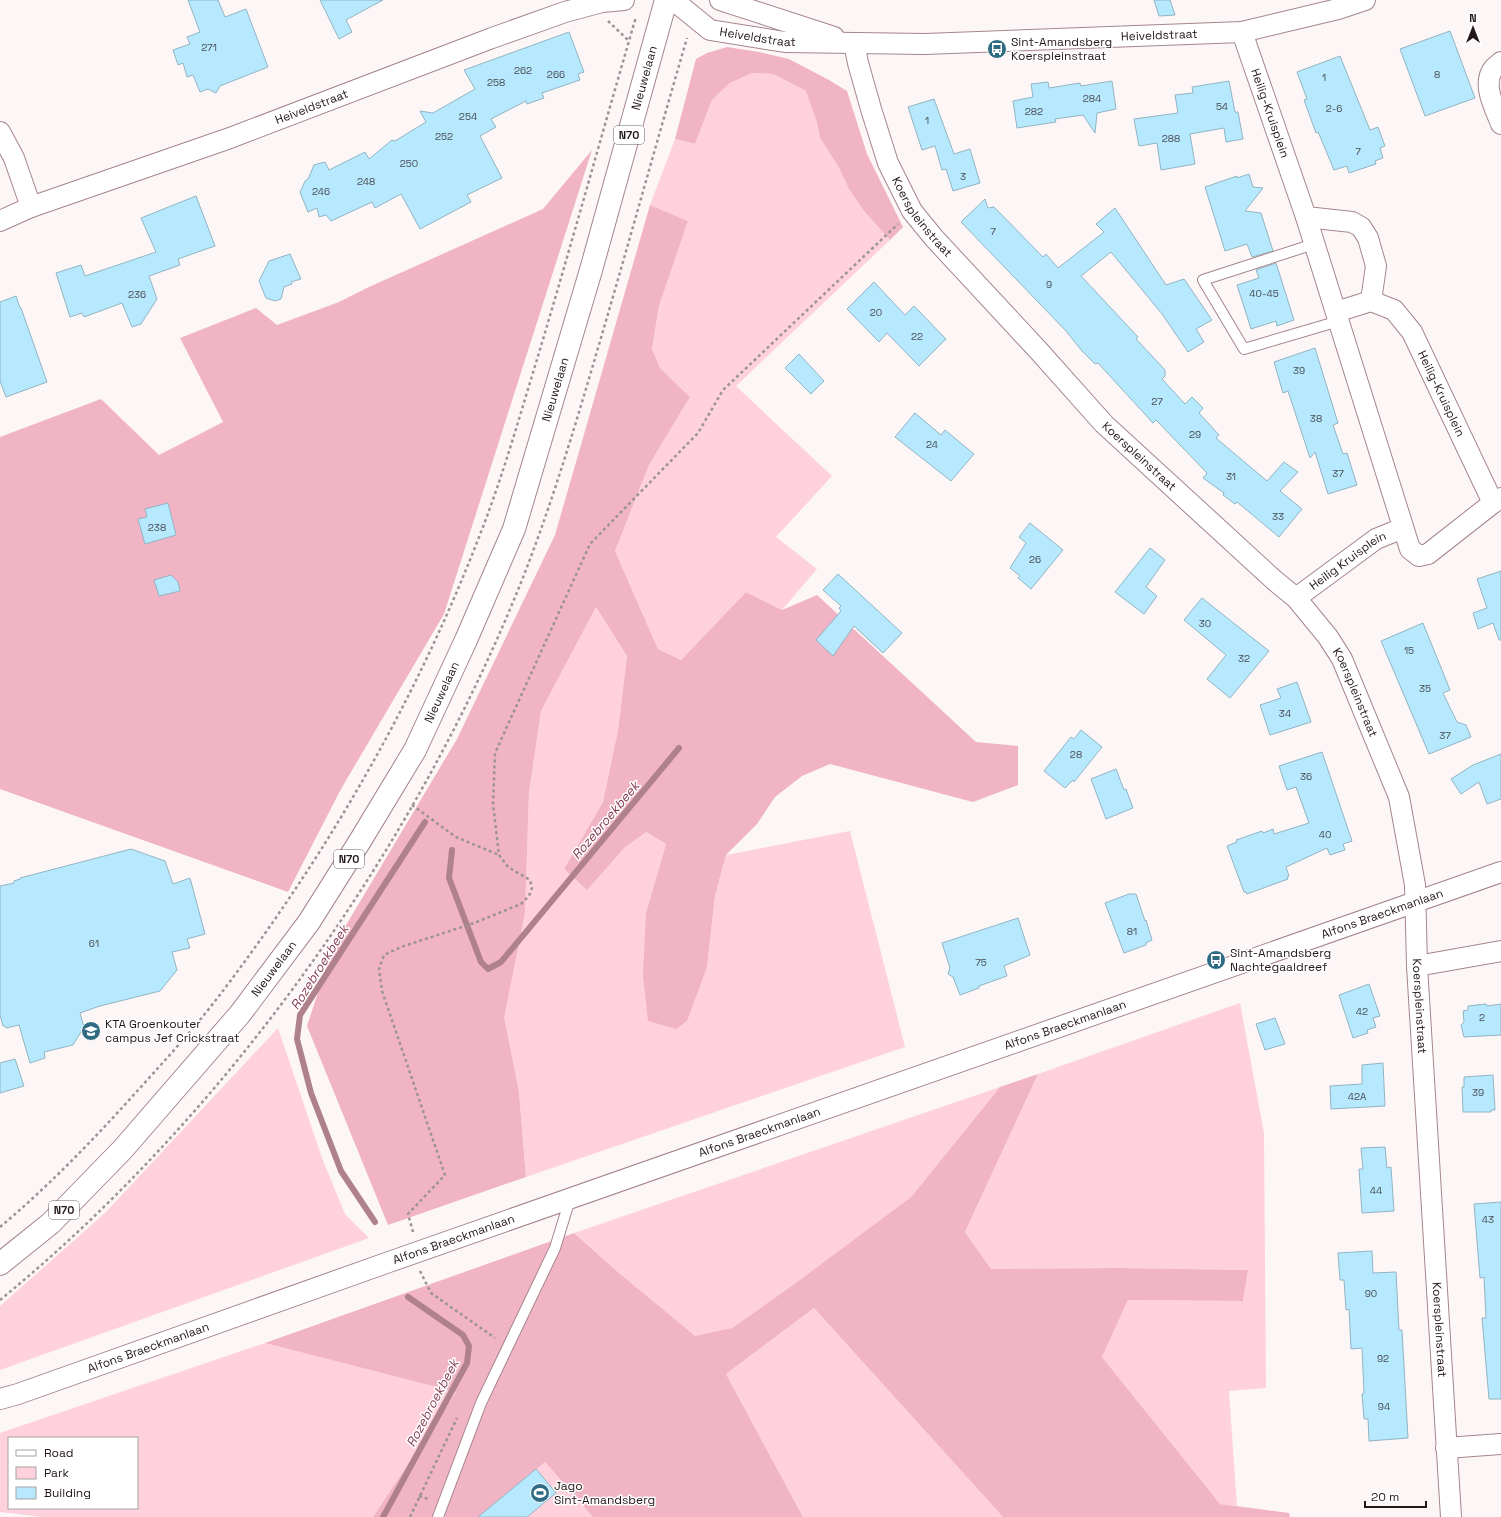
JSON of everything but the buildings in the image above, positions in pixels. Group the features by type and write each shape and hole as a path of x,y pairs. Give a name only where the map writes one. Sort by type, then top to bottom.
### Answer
{"main road":[{"name":"Nieuwelaan","path":"0,1264 51,1223 123,1149 240,1014 309,922 360,841 414,750 466,640 514,529 591,270 666,0"}],"street":[{"name":"Heiveldstraat","path":"0,221 31,207 230,138 492,38 565,12 602,2 624,0"},
{"name":"Heiveldstraat","path":"673,0 710,30 785,42 925,44 1242,32 1333,5 1365,0"},
{"name":"Heiveldstraat","path":"720,0 854,43"},
{"name":"Heilig-Kruisplein","path":"1242,32 1306,217 1410,549 1419,556 1428,554 1497,501 1412,332 1394,310 1371,301"},
{"name":"Koerspleinstraat","path":"854,43 871,109 888,163 912,211 934,238 1038,350 1104,424 1274,580 1296,598 1328,637 1342,659 1399,796 1415,885 1417,966 1451,1517"},
{"path":"1501,62 1493,69 1489,80 1490,92 1501,124"},
{"path":"0,132 14,158 31,207"},
{"path":"1306,217 1352,222 1361,227 1368,238 1376,266 1371,301 1338,316"},
{"name":"Heilig Kruisplein","path":"1296,598 1376,539 1403,528"},
{"name":"Alfons Braeckmanlaan","path":"6,1396 1501,872"},
{"path":"1417,966 1501,951"},
{"path":"1446,1448 1501,1444"}],"lane":[{"path":"1314,244 1203,280 1244,349 1338,316"},
{"path":"438,1517 481,1403 555,1248 570,1199"}],"path":[{"path":"606,19 629,41"},
{"path":"0,1226 62,1170 107,1125 171,1054 224,990 276,918 326,843 395,723 444,622 502,474 548,322 634,23"},
{"path":"413,1231 408,1214 445,1175 382,991 379,969 384,955 474,923 521,904 529,896 532,888 530,880 508,867 500,855 493,804 495,753 590,544 698,433 723,390 912,211"},
{"path":"412,805 456,837 500,855"},
{"path":"421,1274 431,1293 509,1346"},
{"path":"492,1344 495,1337"},
{"path":"410,1517 460,1413"}],"green space":[{"path":"752,73 773,74 806,91 817,123 820,138 838,166 849,189 864,211 890,240 736,386 832,476 776,537 817,569 782,610 746,592 681,660 658,649 615,551 649,465 690,397 660,368 652,349 659,306 688,221 650,205 675,139 695,144 712,100 730,83"},
{"path":"596,607 627,656 618,730 603,802 564,869 587,890 625,846 646,832 666,844 646,913 707,967 715,896 726,855 850,831 905,1047 526,1177 519,1092 503,1018 525,913 529,793 541,711"},
{"path":"1240,1003 1264,1133 1266,1388 1229,1391 1237,1506 1220,1504 1102,1357 1128,1300 1243,1301 1248,1270 1119,1268 991,1269 965,1232 1038,1074"},
{"path":"278,1028 322,1158 345,1214 369,1238 0,1370 0,1306 105,1213"},
{"path":"1000,1087 911,1197 793,1285 732,1328 695,1337 574,1233"},
{"path":"814,1308 1003,1517 803,1517 726,1374"},
{"path":"265,1343 457,1392 373,1517 43,1517 0,1512 0,1433"},
{"name":"Jago Sint-Amandsberg","path":"545,1462 593,1517 478,1517 536,1469"}],"shaded area":[{"path":"727,47 789,59 847,91 867,154 903,227 890,240 864,211 849,189 838,166 820,138 817,123 806,91 773,74 752,73 730,83 712,100 695,144 675,139 696,59 707,53"},
{"path":"592,150 444,614 341,789 288,892 0,789 0,437 101,399 159,455 223,422 180,338 256,308 277,325 339,302 369,287 543,209"},
{"path":"650,205 688,221 659,306 652,349 660,368 690,397 649,465 615,551 658,649 681,660 746,592 782,610 817,595 976,742 1018,746 1018,785 973,802 830,764 802,776 775,797 757,824 726,855 715,896 707,967 687,1021 676,1029 648,1021 643,975 646,913 666,844 646,832 625,847 587,890 564,869 603,802 618,730 627,656 596,607 541,711 529,793 525,913 504,1018 519,1092 526,1177 388,1225 307,1026 333,947 457,739 555,535"},
{"path":"1038,1074 965,1232 991,1269 1119,1268 1248,1270 1243,1301 1128,1300 1102,1357 1220,1504 1289,1513 1290,1517 1003,1517 814,1308 726,1374 803,1517 593,1517 545,1462 478,1517 373,1517 456,1392 265,1343 574,1233 619,1273 695,1336 732,1328 793,1285 911,1197 1000,1087"}],"waterway":[{"name":"Rozebroekbeek","path":"452,850 449,878 481,962 488,969 501,962 679,748"},
{"name":"Rozebroekbeek","path":"375,1222 341,1171 311,1093 297,1039 300,1015 425,822"},
{"name":"Rozebroekbeek","path":"383,1517 467,1363 469,1346 463,1335 408,1297"}],"place":[{"name":"Sint-Amandsberg Koerspleinstraat","path":"997,49"},
{"name":"Sint-Amandsberg Nachtegaaldreef","path":"1216,960"},
{"name":"KTA Groenkouter campus Jef Crickstraat","path":"91,1031"},
{"name":"Jago Sint-Amandsberg","path":"540,1493"}]}
